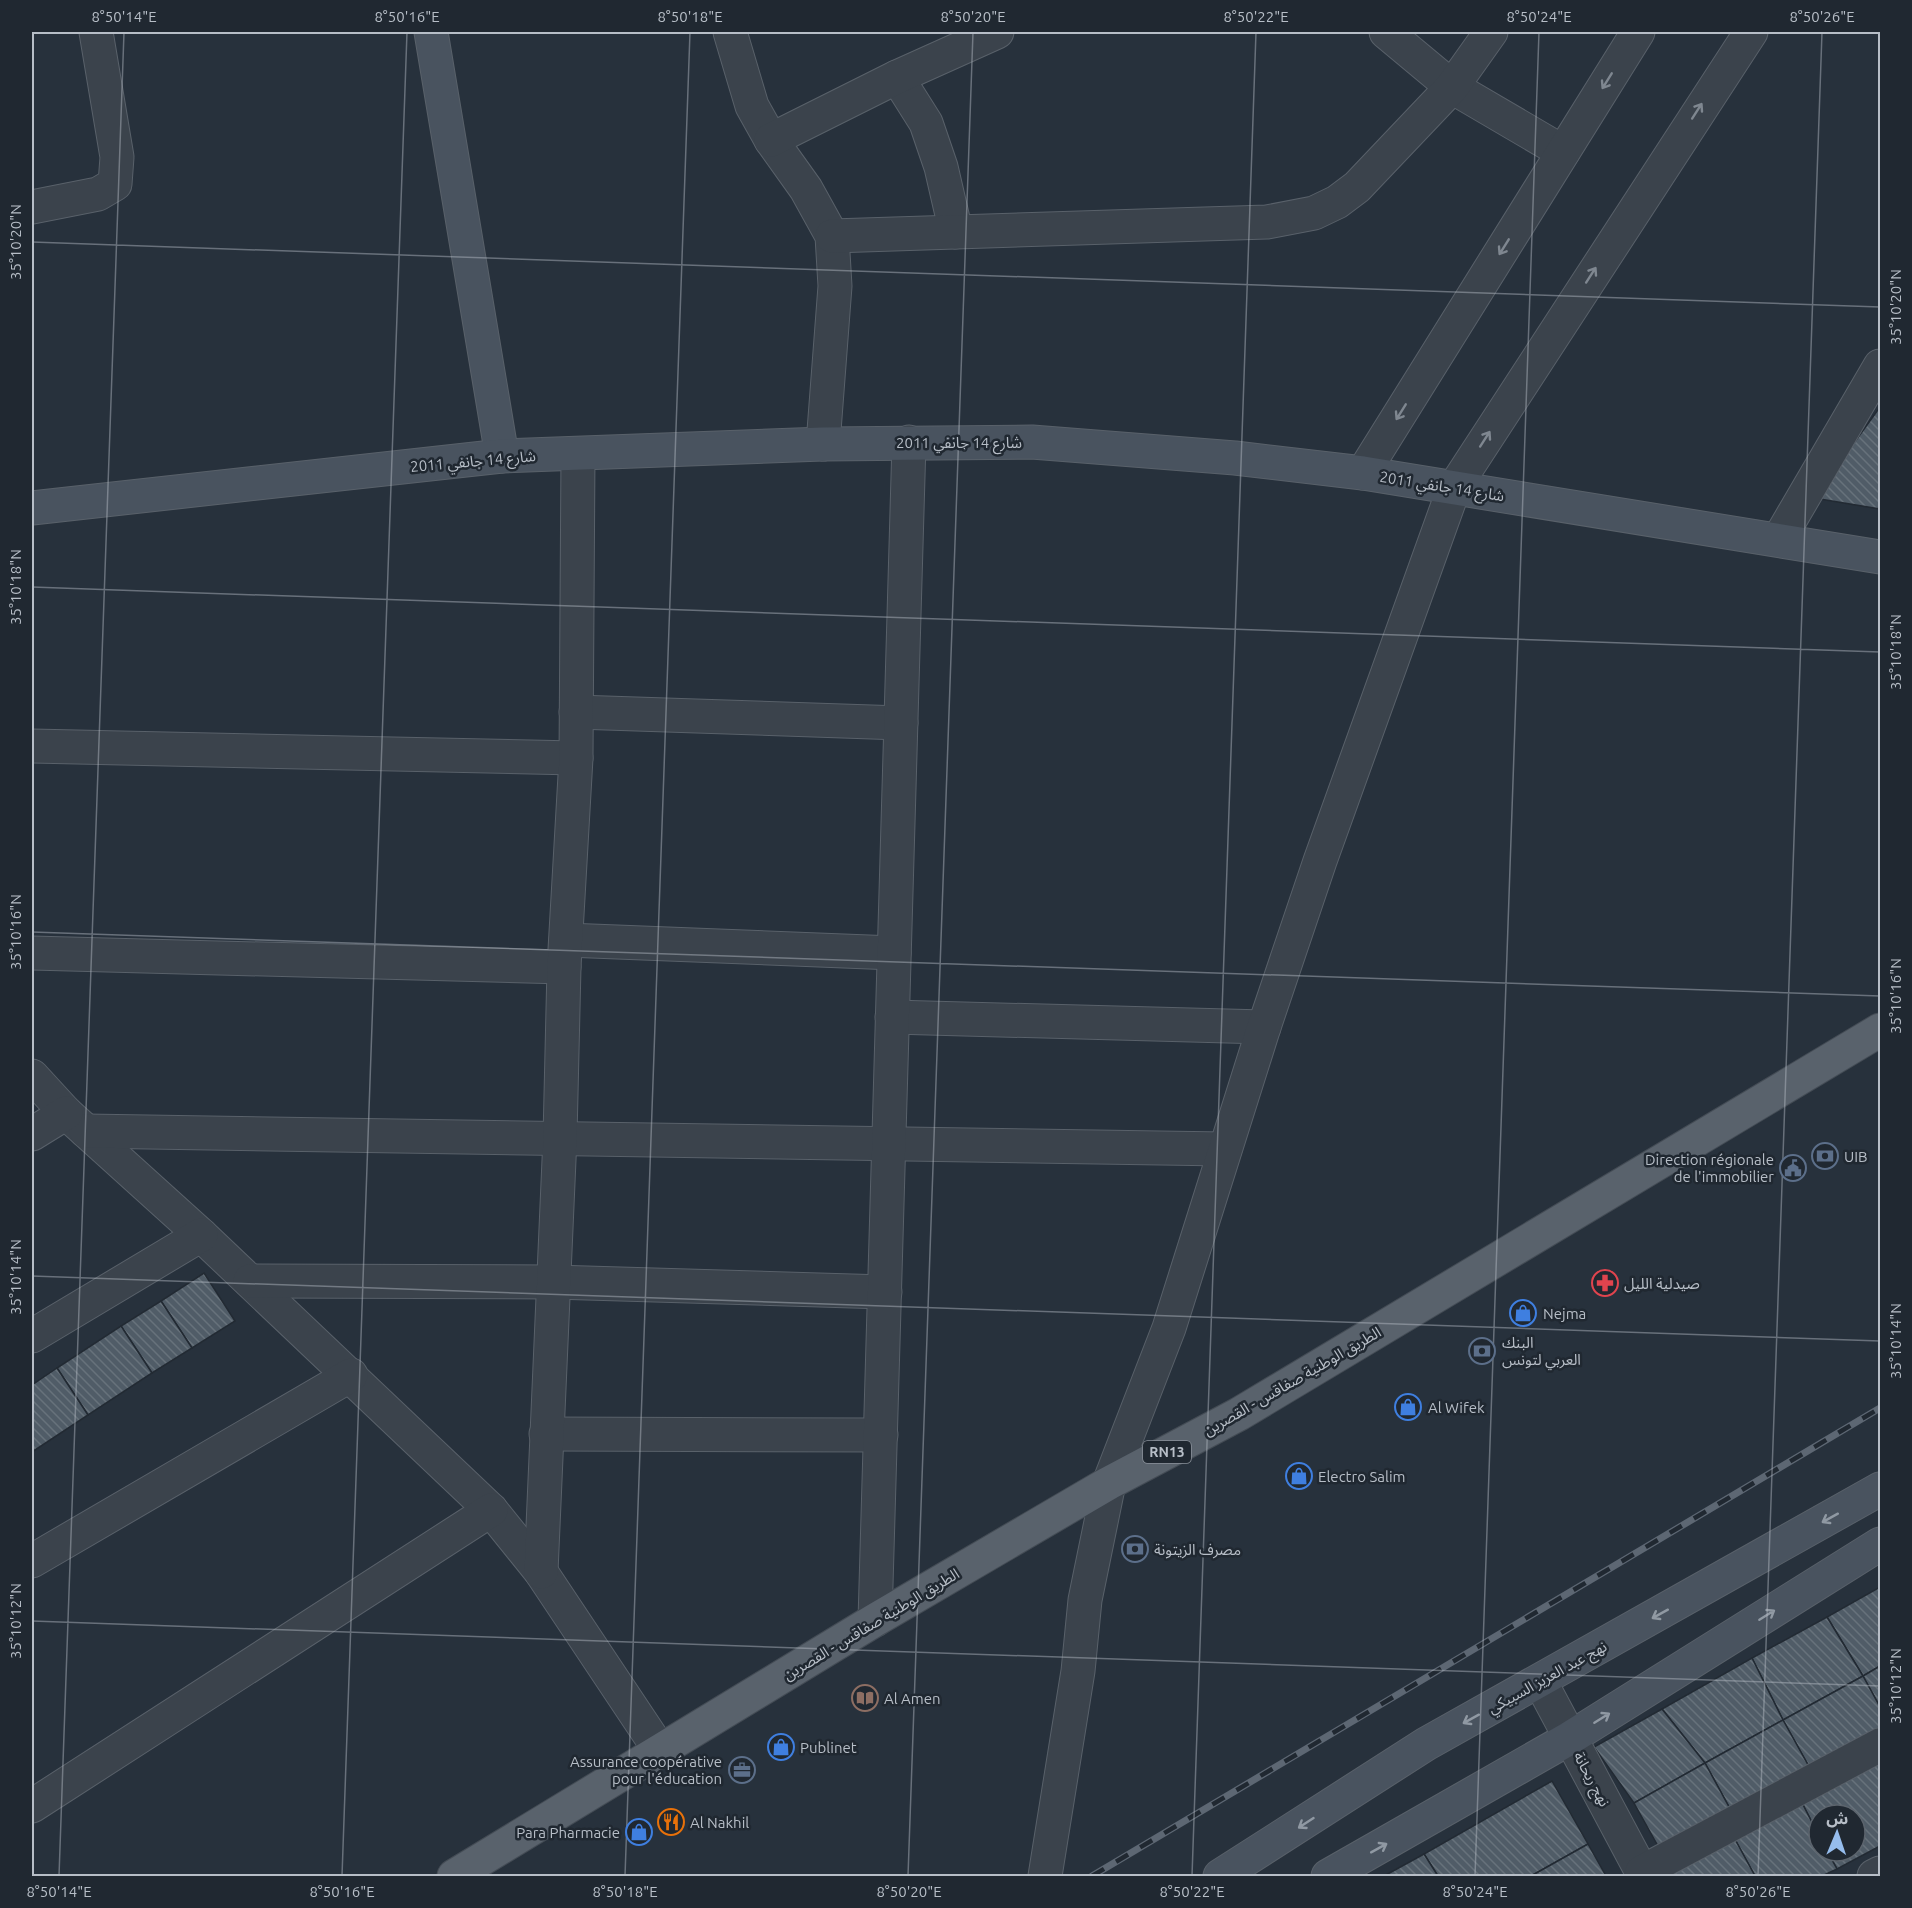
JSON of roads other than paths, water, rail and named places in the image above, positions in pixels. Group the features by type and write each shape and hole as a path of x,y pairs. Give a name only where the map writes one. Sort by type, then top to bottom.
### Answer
{"main road":[{"path":"431,32 502,456"},
{"name":"شارع 14 جانفي 2011","path":"32,508 502,456 823,444 1032,442 1235,458 1363,473 1881,557"},
{"name":"الطريق الوطنية صفاقس - القصرين","path":"454,1876 875,1620 1109,1483 1239,1414 1881,1030"},
{"name":"نهج عبد العزيز السبيكي","path":"1221,1876 1426,1744 1881,1489"},
{"path":"1328,1876 1570,1738 1881,1544"}],"street":[{"path":"32,207 98,194 115,184 117,157 96,32"},
{"path":"730,32 752,106 771,140 806,189 832,236 835,286 823,444"},
{"path":"771,140 897,77 997,32"},
{"path":"1386,32 1452,87 1563,152"},
{"path":"832,236 1267,222 1314,213 1337,202 1357,187 1452,87 1491,32"},
{"path":"1363,473 1638,32"},
{"path":"1044,1876 1078,1671 1085,1600 1109,1483 1169,1328 1264,1027 1320,861 1454,488 1750,32"},
{"path":"897,77 926,123 941,167 956,232"},
{"path":"1779,539 1881,366"},
{"path":"875,1620 909,442"},
{"path":"541,1572 560,1137 565,954 576,758 578,454"},
{"path":"576,712 901,723"},
{"path":"32,746 576,758"},
{"path":"32,953 894,953"},
{"path":"892,1017 1264,1027"},
{"path":"32,1076 76,1122 201,1235 491,1510 541,1572 661,1752"},
{"path":"32,1134 76,1122 560,1137 1225,1149"},
{"path":"32,1336 201,1235"},
{"path":"250,1281 553,1282 885,1292"},
{"path":"32,1562 351,1376"},
{"path":"546,1434 881,1435"},
{"path":"32,1806 491,1510"},
{"name":"نهج ريحانة","path":"1540,1681 1643,1874"},
{"path":"1643,1874 1881,1745"},
{"path":"1874,1876 1881,1873"}],"railway":[{"path":"1092,1876 1880,1408"}],"place":[{"name":"UIB","path":"1825,1156"},
{"name":"Direction régionale de l'immobilier","path":"1793,1168"},
{"name":"صيدلية الليل","path":"1605,1283"},
{"name":"Nejma","path":"1523,1313"},
{"name":"البنك العربي لتونس","path":"1482,1351"},
{"name":"Al Wifek","path":"1408,1407"},
{"name":"Electro Salim","path":"1299,1476"},
{"name":"مصرف الزيتونة","path":"1135,1549"},
{"name":"Al Amen","path":"865,1698"},
{"name":"Publinet","path":"781,1747"},
{"name":"Assurance coopérative pour l'éducation","path":"742,1770"},
{"name":"Al Nakhil","path":"671,1822"},
{"name":"Para Pharmacie","path":"639,1832"}]}
